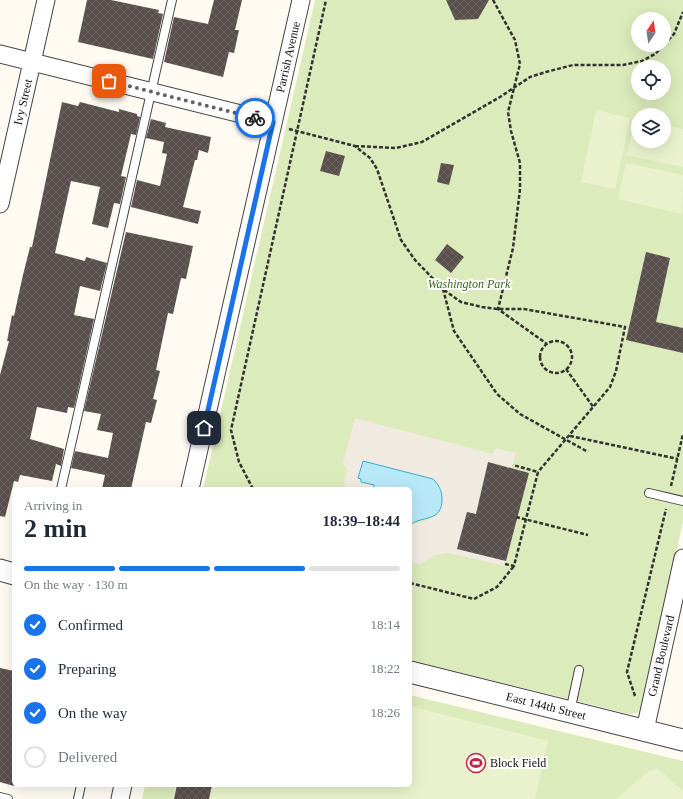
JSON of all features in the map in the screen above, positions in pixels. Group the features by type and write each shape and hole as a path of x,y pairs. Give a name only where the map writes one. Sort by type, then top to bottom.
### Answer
{"street":[{"name":"Ivy Street","path":"0,204 46,0"},
{"name":"Parrish Avenue","path":"190,487 301,0"},
{"path":"0,54 273,122"},
{"name":"Grand Boulevard","path":"645,730 683,558"},
{"path":"0,570 12,573"},
{"name":"East 144th Street","path":"412,672 683,740"},
{"path":"120,799 123,787"}],"lane":[{"path":"61,487 172,0"},
{"path":"649,492 683,502"},
{"path":"570,712 579,670"},
{"path":"78,799 81,787"},
{"path":"0,797 8,799"}],"path":[{"path":"252,487 239,462 231,430 326,0"},
{"path":"493,0 515,40 518,51 519,72 511,98 509,122 520,163 520,189 513,248 498,309"},
{"path":"273,122 297,131 355,146 396,148 410,146 422,142 530,77 573,65 623,65 642,61 655,54 674,34 683,12"},
{"path":"355,146 370,158 377,169 396,228 407,250 443,289 461,302 498,309 532,310 626,327 613,380 608,391 538,472 514,566 497,588 474,599 412,584"},
{"path":"443,289 454,331 497,394 520,414 588,452"},
{"path":"498,309 547,344"},
{"path":"558,341 567,346 570,350 572,360 566,369 557,373 547,370 540,357 544,347 547,344 558,341"},
{"path":"566,369 594,408"},
{"path":"636,699 627,672 683,434"},
{"path":"570,436 678,459"},
{"path":"513,465 538,472"},
{"path":"516,516 588,535"},
{"path":"505,564 514,566"}],"green space":[{"name":"Washington Park","path":"315,0 683,0 683,522 642,709 637,713 629,714 412,660 412,487 203,487"},
{"path":"596,110 630,118 615,189 581,182"},
{"path":"671,126 683,129 683,167 627,155 631,136 631,148 671,148"},
{"path":"626,163 683,175 682,214 618,199"},
{"path":"412,695 683,761 683,799 142,799 145,787 412,787"},
{"name":"Block Field","path":"412,707 548,741 535,799 172,799 175,787 412,787"},
{"path":"658,769 683,791 683,799 616,799 649,771"}],"shaded area":[{"path":"355,418 493,454 495,448 516,453 512,468 488,462 479,499 487,517 467,512 457,549 506,561 505,566 448,553 435,555 420,564 412,562 412,524 427,520 440,510 442,495 412,489 412,487 402,487 361,479 361,482 374,485 374,487 343,487 347,470 343,463"}],"water":[{"path":"363,461 433,479 441,491 441,507 439,512 435,515 412,524 412,487 374,487 374,485 361,482 361,479 358,478"}],"building":[{"path":"87,0 111,0 159,10 158,13 163,14 153,59 78,42"},
{"path":"214,0 242,0 235,30 239,30 234,53 229,52 223,77 164,62 174,17 208,24"},
{"path":"446,0 489,0 478,19 455,20"},
{"path":"62,102 78,106 80,102 119,112 119,109 137,114 137,116 140,117 136,135 131,134 121,176 126,177 120,204 114,203 108,228 92,224 100,187 71,181 55,253 85,261 86,257 107,263 100,291 80,286 74,315 94,319 74,408 68,407 67,413 37,407 30,439 64,449 61,466 56,464 52,481 20,475 18,482 14,481 5,517 0,516 0,375 9,341 7,341 12,315 14,316 30,247 32,247"},
{"path":"151,119 166,123 165,127 211,137 208,153 199,150 197,160 195,160 183,207 201,211 198,224 131,207 137,180 160,186 167,154 162,153 164,142 146,138"},
{"path":"326,151 345,156 339,176 320,171"},
{"path":"441,163 454,165 449,185 437,182"},
{"path":"126,232 193,246 186,279 181,278 173,314 168,313 156,370 160,371 153,399 157,400 151,423 146,422 131,487 102,487 105,475 71,468 75,451 108,458 113,433 97,430 101,414 84,411"},
{"path":"447,244 464,257 451,273 435,260"},
{"path":"646,252 670,258 656,322 683,328 683,353 626,340"},
{"path":"488,462 529,473 506,561 457,549 467,512 476,514"},
{"path":"0,668 12,671 12,785 0,782"},
{"path":"177,787 212,787 209,799 174,799"}],"way so far":[{"path":"109,81 255,118"}],"place":[{"name":"Block Field","path":"476,763"}],"route":[{"path":"204,428 273,122 255,118"}]}
